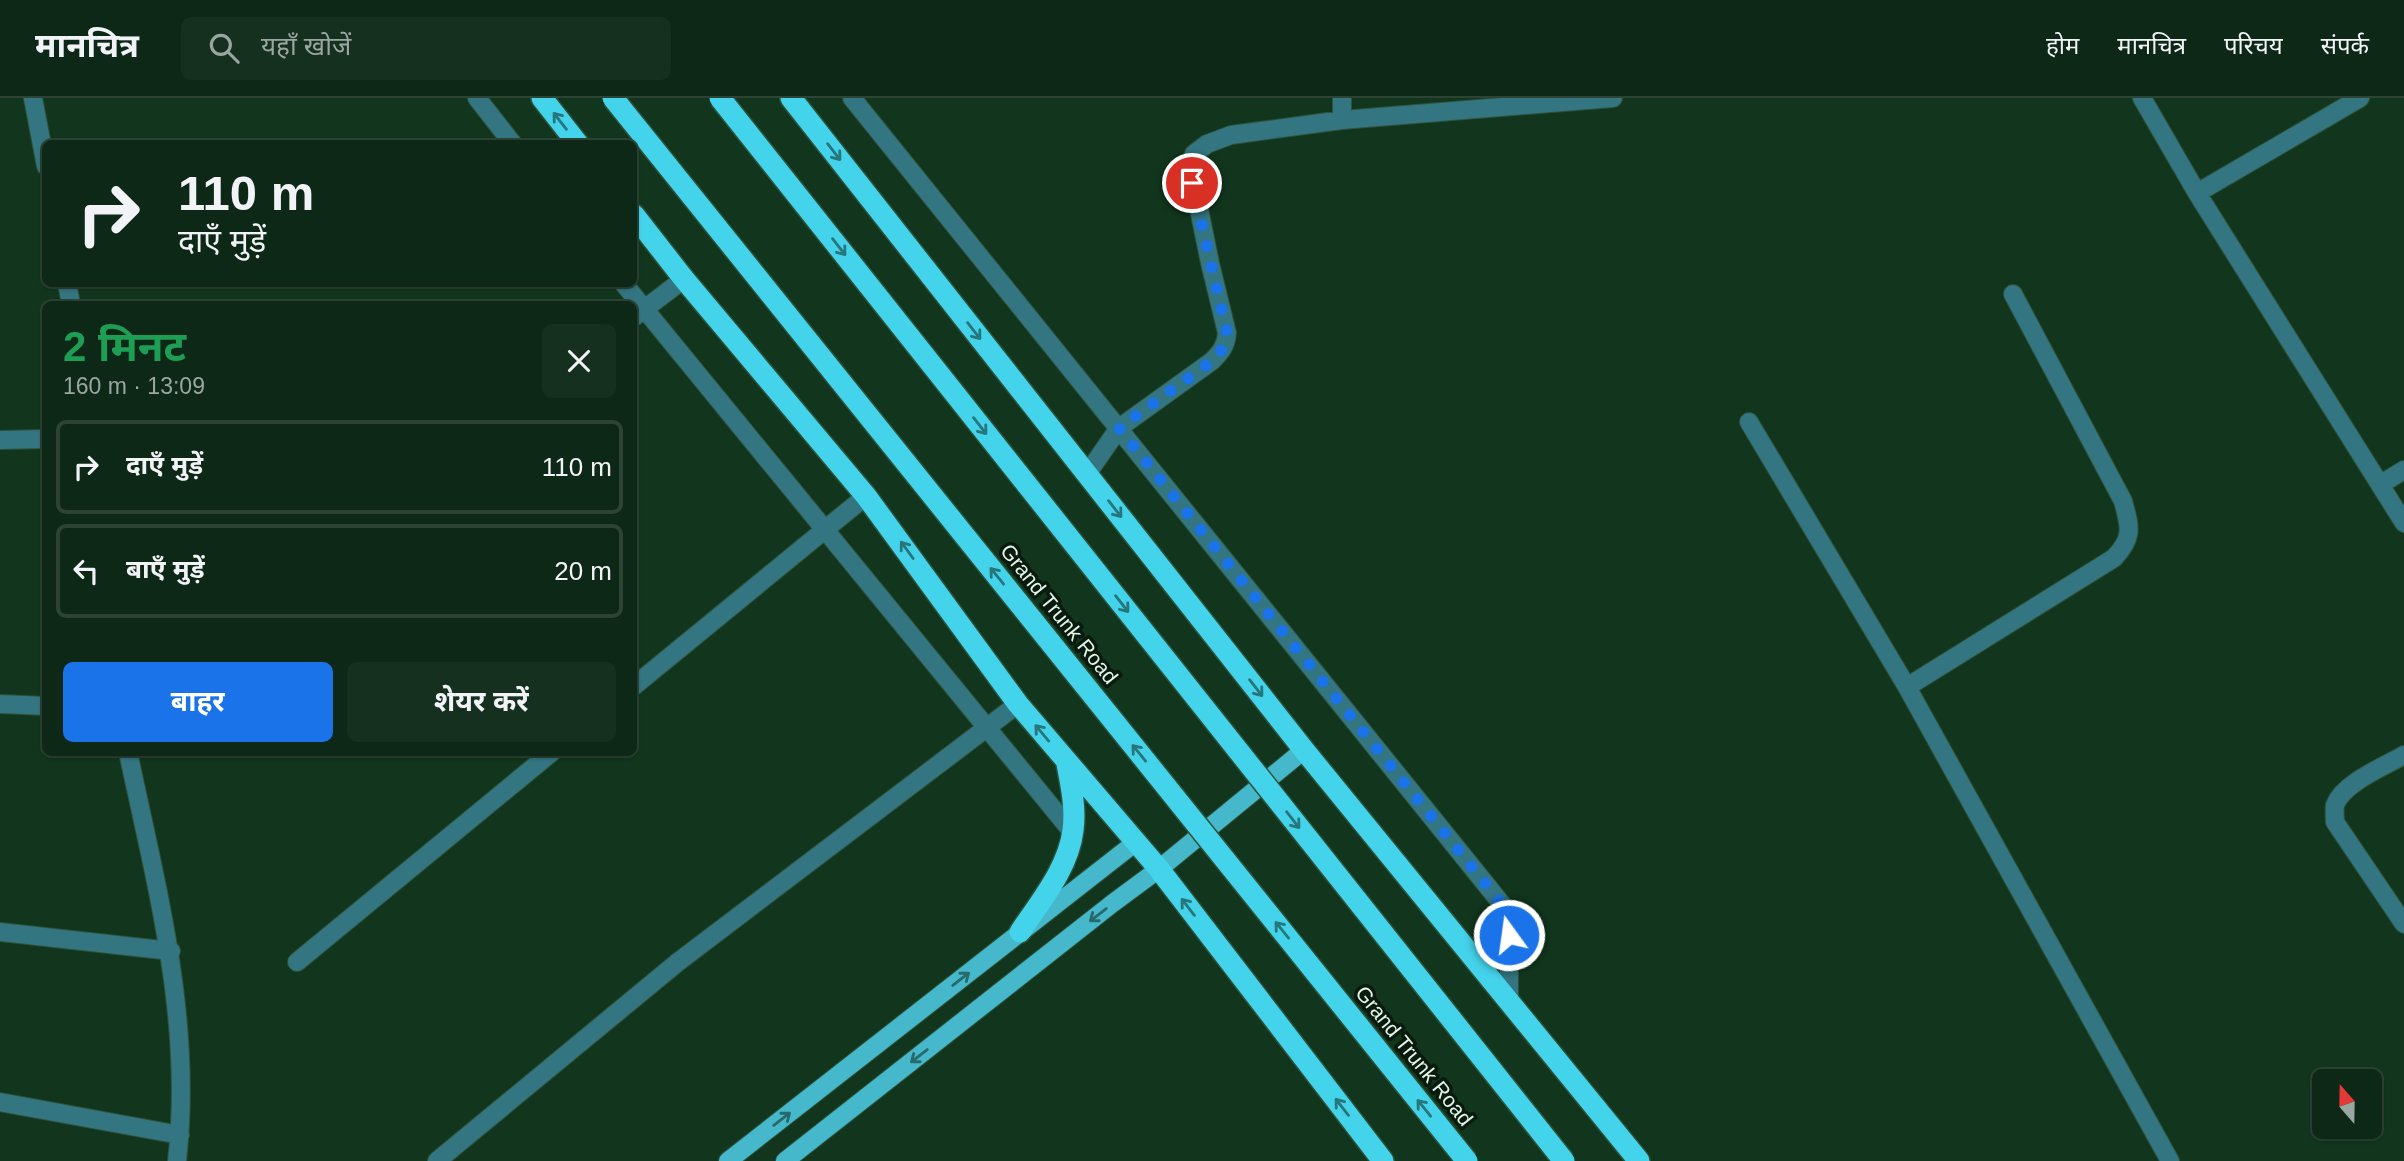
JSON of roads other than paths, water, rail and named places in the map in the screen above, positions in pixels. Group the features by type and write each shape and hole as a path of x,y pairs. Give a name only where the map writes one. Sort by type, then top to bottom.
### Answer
{"highway":[{"path":"542,98 575,140"},
{"name":"Grand Trunk Road","path":"613,98 1467,1161"},
{"path":"720,98 1564,1161"},
{"path":"792,98 1304,750 1640,1161"},
{"path":"637,219 866,496 1018,704 1159,869 1383,1161"},
{"path":"1020,932 1061,869 1073,833 1073,797 1067,762"}],"main road":[{"path":"785,1161 1159,869 1304,750"},
{"path":"728,1161 1136,842"}],"street":[{"path":"33,98 42,145"},
{"path":"477,98 510,140"},
{"path":"852,98 1509,913 1509,1001"},
{"path":"1342,98 1342,120"},
{"path":"1087,474 1119,428 1212,361 1222,351 1226,342 1227,333 1190,165 1194,154 1207,144 1231,135 1342,120 1613,98"},
{"path":"2142,98 2197,192 2404,523"},
{"path":"2197,192 2360,98"},
{"path":"684,279 639,313 824,530 1073,833"},
{"path":"1907,687 2114,558 2129,537 2129,524 2123,501 2013,294"},
{"path":"1749,422 1907,687 2170,1161"},
{"path":"0,440 42,439"},
{"path":"2381,484 2404,470"},
{"path":"637,684 866,496"},
{"path":"0,704 42,706"},
{"path":"438,1161 678,962 1018,704"},
{"path":"2404,755 2354,784 2341,795 2335,807 2335,822 2404,924"},
{"path":"129,756 171,951 179,1019 182,1087 177,1161"},
{"path":"297,962 547,756"},
{"path":"0,932 171,951"},
{"path":"0,1102 180,1135"}]}
